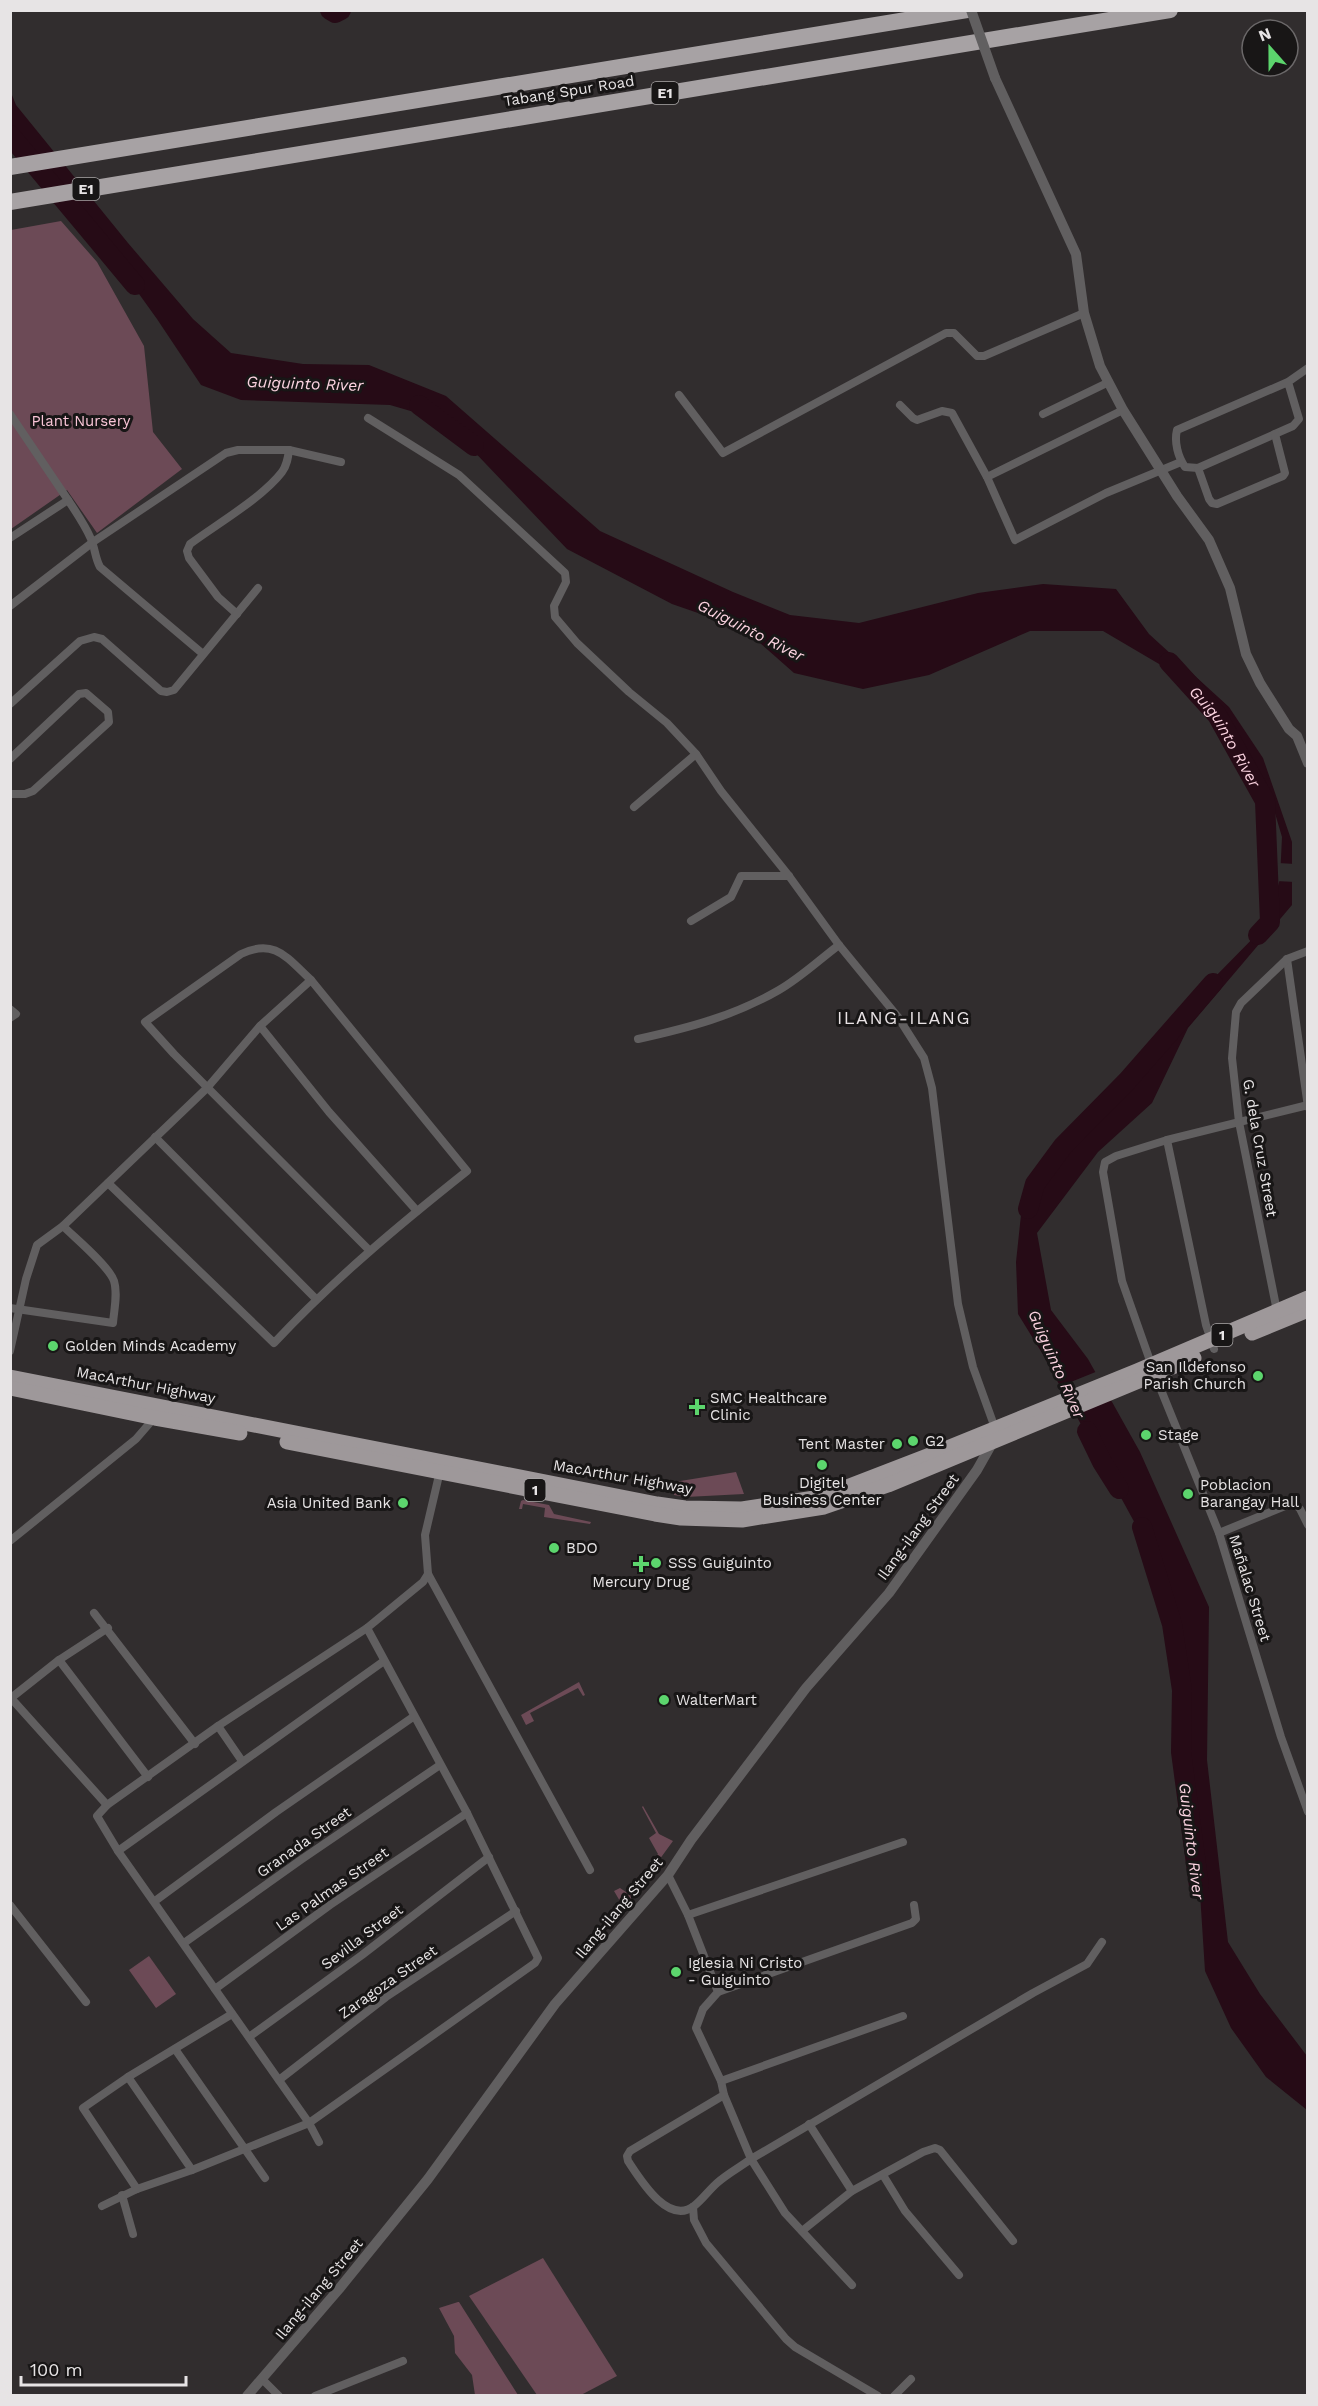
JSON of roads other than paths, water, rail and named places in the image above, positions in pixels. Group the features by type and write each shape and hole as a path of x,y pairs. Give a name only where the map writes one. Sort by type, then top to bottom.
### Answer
{"highway":[{"name":"Tabang Spur Road","path":"10,167 969,10"},
{"name":"Tabang Spur Road","path":"10,202 1170,10"},
{"name":"MacArthur Highway","path":"1212,1345 1277,1311 1308,1298"},
{"name":"MacArthur Highway","path":"10,1388 156,1412 441,1468 657,1504 741,1509 821,1497 994,1434 1212,1345 1308,1310"},
{"name":"MacArthur Highway","path":"10,1377 156,1412"}],"street":[{"path":"969,10 995,78 1076,254 1084,313 1097,358 1123,410 1209,540 1230,588 1246,654 1260,683 1289,729 1297,736 1308,763"},
{"path":"680,395 723,453 946,333 954,333 977,356 984,356 1084,313"},
{"path":"1288,382 1298,409 1299,419 1293,426 1198,468 1185,467 1181,462 1175,439 1177,430 1288,382 1308,368"},
{"path":"1043,414 1109,382"},
{"path":"900,405 917,420 942,411 952,413 987,477 1015,540 1106,493 1181,462"},
{"path":"987,477 1123,410"},
{"path":"10,414 83,522 93,542 93,553 100,567 203,654"},
{"path":"368,418 459,475 565,573 566,582 554,606 555,617 577,643 629,692 667,723 696,754 721,791 789,876 838,945 897,1017 920,1051 927,1067 945,1185 958,1304 973,1367 994,1434"},
{"path":"1198,468 1209,499 1212,503 1217,504 1283,476 1285,473 1275,434"},
{"path":"10,606 93,542 226,453 238,450 289,450 341,462"},
{"path":"237,614 218,597 189,558 187,551 190,544 262,491 282,472 287,464 289,450"},
{"path":"10,538 68,500"},
{"path":"10,704 80,641 87,638 102,639 161,691 174,690 258,588"},
{"path":"10,759 79,694 86,693 108,712 109,722 33,791 24,794 10,794"},
{"path":"634,807 696,754"},
{"path":"691,921 731,897 741,876 789,876"},
{"path":"638,1040 700,1025 739,1011 780,989 838,945"},
{"path":"108,1183 273,1343 316,1299 466,1171 311,980 273,948 252,949 241,954 145,1022 207,1088 370,1251"},
{"name":"G. dela Cruz Street","path":"1277,1311 1239,1122 1232,1058 1236,1012 1241,1002 1287,959 1308,951"},
{"path":"1212,1345 1167,1140 1307,1105 1287,959"},
{"path":"10,1351 15,1309 37,1245 63,1226 207,1088 260,1026 311,980"},
{"path":"10,1009 16,1014 10,1018"},
{"path":"260,1026 329,1112 417,1211"},
{"path":"155,1137 316,1299"},
{"name":"Mañalac Street","path":"1167,1140 1116,1156 1105,1162 1103,1172 1122,1281 1147,1373 1219,1533 1281,1737 1308,1812"},
{"path":"15,1309 113,1323 116,1293 113,1280 107,1270 63,1226"},
{"path":"10,1542 136,1439 156,1412"},
{"name":"Ilang-ilang Street","path":"247,2396 263,2380 428,2179 555,2004 668,1875 691,1840 806,1688 889,1593 977,1470 994,1434"},
{"path":"441,1468 425,1535 428,1574 590,1870"},
{"path":"1219,1533 1290,1504 1300,1509 1308,1525"},
{"path":"319,2142 309,2123 118,1851 96,1816 218,1726 367,1628 423,1582 428,1574"},
{"path":"94,1613 108,1628 195,1744"},
{"path":"108,1628 59,1660 11,1697 108,1805"},
{"path":"102,2206 122,2195 192,2170 309,2123 535,1963 538,1958 467,1813 413,1717 367,1628"},
{"path":"59,1660 148,1777"},
{"path":"118,1851 384,1661"},
{"path":"155,1901 276,1812 413,1717"},
{"path":"218,1726 242,1761"},
{"name":"Granada Street","path":"184,1943 440,1765"},
{"name":"Las Palmas Street","path":"215,1989 330,1905 467,1813"},
{"path":"688,1915 903,1842"},
{"name":"Sevilla Street","path":"249,2037 362,1955 489,1857"},
{"path":"668,1875 688,1915 718,1992"},
{"path":"10,1905 86,2002"},
{"path":"852,2285 780,2205 751,2159 724,2095 721,2081 696,2028 703,2008 718,1992 912,1923 916,1918 914,1905"},
{"name":"Zaragoza Street","path":"279,2080 386,1997 516,1911"},
{"path":"724,2095 630,2151 627,2156 628,2161 651,2194 666,2206 678,2211 693,2207 719,2180 751,2159 1033,1993 1087,1964 1101,1942"},
{"path":"137,2189 83,2108 128,2077 232,2014"},
{"path":"721,2081 903,2016"},
{"path":"175,2049 265,2178"},
{"path":"128,2077 192,2170"},
{"path":"810,2124 852,2191"},
{"path":"802,2231 852,2191 929,2148 938,2149 1013,2241"},
{"path":"884,2175 905,2211 959,2275"},
{"path":"122,2195 133,2234"},
{"path":"693,2207 694,2220 706,2243 786,2339 795,2347 878,2396"},
{"path":"315,2396 403,2361"},
{"path":"894,2396 911,2379"},
{"path":"263,2380 279,2396"}],"water":[{"path":"10,90 16,105 128,243 193,319 231,353 303,364 369,365 446,396 600,531 733,592 790,615 859,623 978,593 1043,584 1116,589 1149,634 1229,707 1263,758 1292,842 1292,905 1188,1028 1152,1103 1098,1152 1037,1233 1051,1310 1088,1359 1140,1452 1209,1607 1207,1760 1228,1942 1260,1994 1307,2056 1307,2110 1266,2077 1231,2028 1205,1971 1192,1768 1179,1635 1149,1549 1042,1353 1018,1314 1016,1262 1023,1196 1113,1100 1159,1058 1207,985 1267,924 1280,879 1282,837 1267,786 1188,681 1103,631 1030,631 929,675 863,689 794,673 744,629 672,604 567,549 445,421 390,405 241,400 201,385 106,248 11,137"}],"waterway":[{"name":"Guiguinto River","path":"330,10 335,13 341,10"},
{"name":"Guiguinto River","path":"10,135 135,285"},
{"name":"Guiguinto River","path":"419,405 474,446"},
{"name":"Guiguinto River","path":"1169,662 1217,715 1265,801 1270,922 1258,935"},
{"name":"Guiguinto River","path":"1028,1209 1035,1184 1063,1146 1127,1081 1213,983"},
{"name":"Guiguinto River","path":"1087,1431 1102,1462 1119,1489"},
{"name":"Guiguinto River","path":"1142,1527 1172,1624 1182,1690 1181,1752 1199,1886"}],"place":[{"name":"Golden Minds Academy","path":"53,1346"},
{"name":"San Ildefonso Parish Church","path":"1258,1376"},
{"name":"SMC Healthcare Clinic","path":"697,1407"},
{"name":"Stage","path":"1146,1435"},
{"name":"G2","path":"913,1441"},
{"name":"Tent Master","path":"897,1444"},
{"name":"Digitel Business Center","path":"822,1465"},
{"name":"Poblacion Barangay Hall","path":"1188,1494"},
{"name":"Asia United Bank","path":"403,1503"},
{"name":"BDO","path":"554,1548"},
{"name":"SSS Guiguinto","path":"656,1563"},
{"name":"Mercury Drug","path":"641,1564"},
{"name":"WalterMart","path":"664,1700"},
{"name":"Iglesia Ni Cristo - Guiguinto","path":"676,1972"}],"district":[{"name":"ILANG-ILANG","path":"904,1018"}],"park label":[{"name":"Plant Nursery","path":"81,421"}]}
